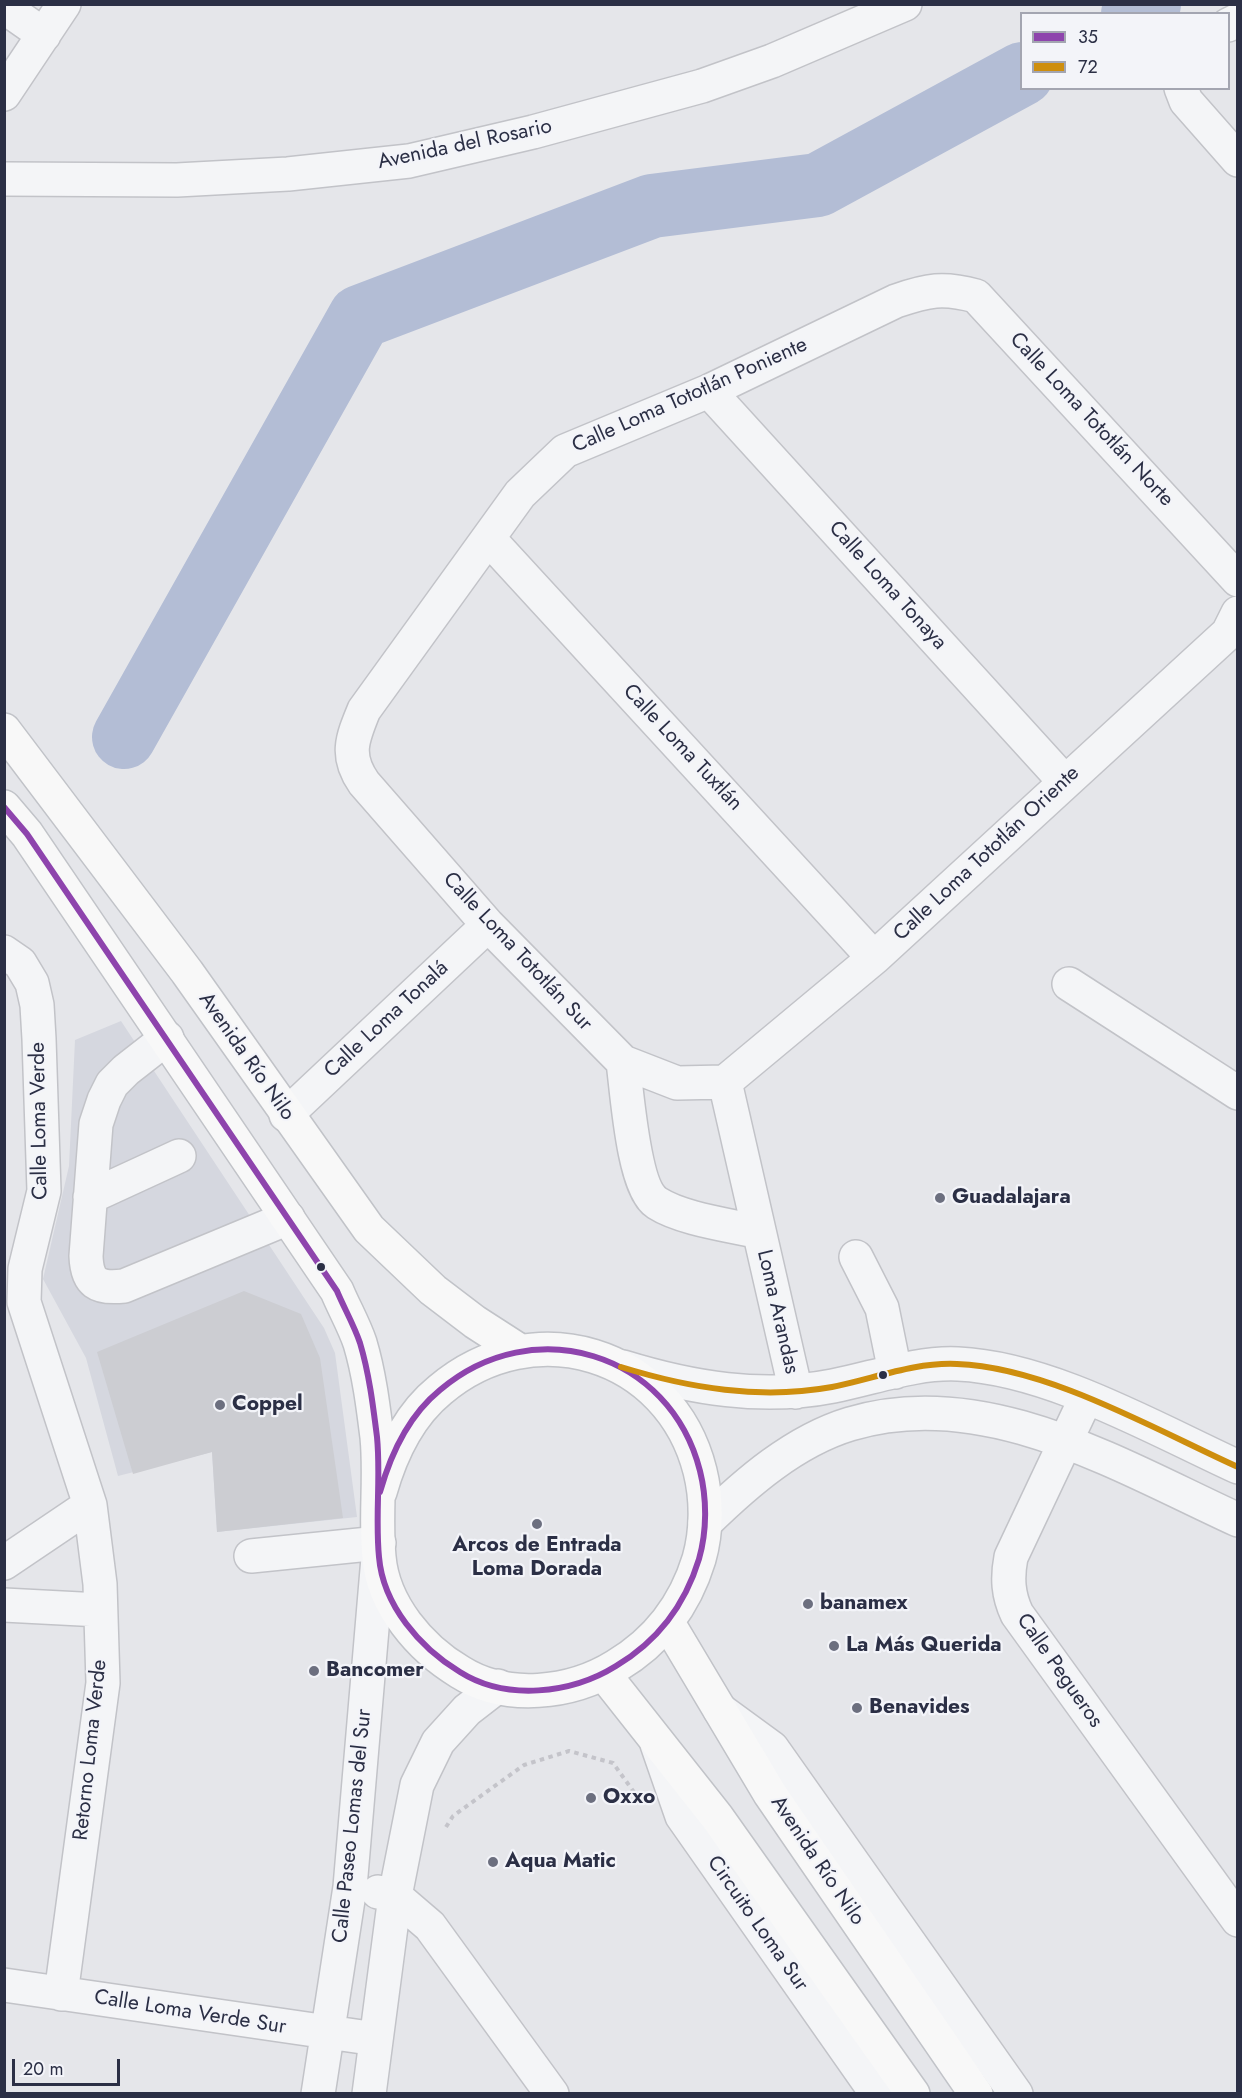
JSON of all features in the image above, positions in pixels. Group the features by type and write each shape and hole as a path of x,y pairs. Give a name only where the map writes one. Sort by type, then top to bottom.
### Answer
{"main road":[{"name":"Avenida Río Nilo","path":"4,730 186,972 285,1115 369,1229 400,1261 475,1322 520,1351"},
{"path":"4,807 27,834 337,1291 359,1342 370,1389 377,1440 380,1492 379,1551 390,1594 408,1627 433,1654 463,1674 498,1686 524,1690 551,1690 578,1684 604,1674 639,1653 668,1623 694,1576 705,1523 702,1478 687,1434 662,1398 643,1380 621,1367 597,1356 572,1350 546,1348 520,1351 477,1365 438,1391 407,1426 395,1447 380,1492"},
{"name":"Avenida Río Nilo","path":"668,1623 770,1794 976,2094"},
{"path":"604,1674 657,1744 717,1817 913,2094"}],"street":[{"path":"4,94 64,4"},
{"name":"Avenida del Rosario","path":"4,178 177,180 288,174 409,161 533,132 702,86 772,61 905,4"},
{"path":"4,7 44,35"},
{"path":"1182,90 1186,101 1238,160"},
{"name":"Calle Loma Tototlán Poniente","path":"351,755 355,732 364,710 520,494 565,451 710,391 897,301 928,290"},
{"name":"Calle Loma Tototlán Norte","path":"928,290 954,290 976,296 1238,580"},
{"name":"Calle Loma Tonaya","path":"710,391 1065,782"},
{"name":"Calle Loma Tuxtlán","path":"489,539 874,958"},
{"name":"Calle Loma Tototlán Oriente","path":"725,1082 874,958 1228,633 1238,614"},
{"name":"Calle Loma Tototlán Sur","path":"351,755 355,770 364,783 488,925 622,1062 677,1083 725,1082"},
{"name":"Calle Loma Tonalá","path":"285,1115 488,925"},
{"name":"Calle Loma Verde","path":"4,952 20,963 32,983 39,1039 44,1191 25,1269 24,1302 90,1505"},
{"path":"1069,984 1238,1093"},
{"path":"167,1038 119,1077 104,1100 96,1124 86,1270 94,1283 107,1288 124,1286 288,1218"},
{"name":"Loma Arandas","path":"622,1062 634,1148 645,1190 649,1196 668,1209 759,1232"},
{"name":"Loma Arandas","path":"725,1082 796,1392"},
{"path":"90,1197 179,1156"},
{"path":"856,1257 882,1308 896,1372"},
{"path":"621,1367 663,1380 707,1388 751,1392 796,1392 830,1387 931,1364 981,1366 1037,1381 1086,1398 1238,1467"},
{"name":"Calle Pegueros","path":"1086,1398 1011,1557 1008,1571 1011,1601 1017,1614 1238,1920"},
{"path":"705,1523 730,1498 788,1454 817,1437 850,1424 885,1416 960,1414 1028,1428 1066,1441 1238,1520"},
{"path":"4,1563 90,1505"},
{"name":"Retorno Loma Verde","path":"61,1994 103,1683 100,1610 90,1505"},
{"path":"251,1556 379,1551"},
{"name":"Calle Paseo Lomas del Sur","path":"318,2094 350,1887 379,1551"},
{"path":"4,1605 100,1610"},
{"path":"369,2094 396,1896 417,1785 438,1742 467,1710 498,1686"},
{"path":"720,1710 772,1748 1016,2094"},
{"name":"Circuito Loma Sur","path":"657,1744 681,1816 877,2094"},
{"path":"350,1887 396,1896 430,1926 552,2094"},
{"name":"Calle Loma Verde Sur","path":"4,1985 326,2034 376,2039"}],"path":[{"path":"442,1834 453,1816 524,1765 569,1751 613,1763 640,1802"}],"shaded area":[{"path":"121,1021 324,1328 335,1353 357,1517 217,1532 212,1452 118,1476 86,1358 43,1279 69,1166 75,1040"}],"building":[{"name":"Coppel","path":"244,1291 301,1314 320,1358 343,1518 217,1532 212,1452 133,1474 97,1352"}],"waterway":[{"path":"1136,12 1149,4"},
{"path":"124,737 360,317 652,206 818,185 1020,75"}],"transit line":[{"name":"35","path":"4,807 27,834 337,1291 360,1343 370,1389 378,1452 378,1542 382,1575 396,1608 418,1638 431,1651 460,1672 497,1687 538,1690 579,1683 616,1666 645,1645 657,1633 686,1592 699,1559 704,1537 705,1504 700,1471 684,1430 660,1397 629,1372 594,1356 555,1350 516,1353 477,1366 440,1390 419,1411 402,1436 380,1492"},
{"name":"72","path":"621,1367 699,1386 752,1392 805,1391 941,1364 992,1368 1064,1388 1137,1419 1238,1467"}],"place":[{"name":"Guadalajara","path":"940,1198"},
{"name":"Coppel","path":"220,1405"},
{"name":"Arcos de Entrada Loma Dorada","path":"537,1524"},
{"name":"banamex","path":"808,1604"},
{"name":"La Más Querida","path":"834,1646"},
{"name":"Bancomer","path":"314,1671"},
{"name":"Benavides","path":"857,1708"},
{"name":"Oxxo","path":"591,1798"},
{"name":"Aqua Matic","path":"493,1862"}]}
